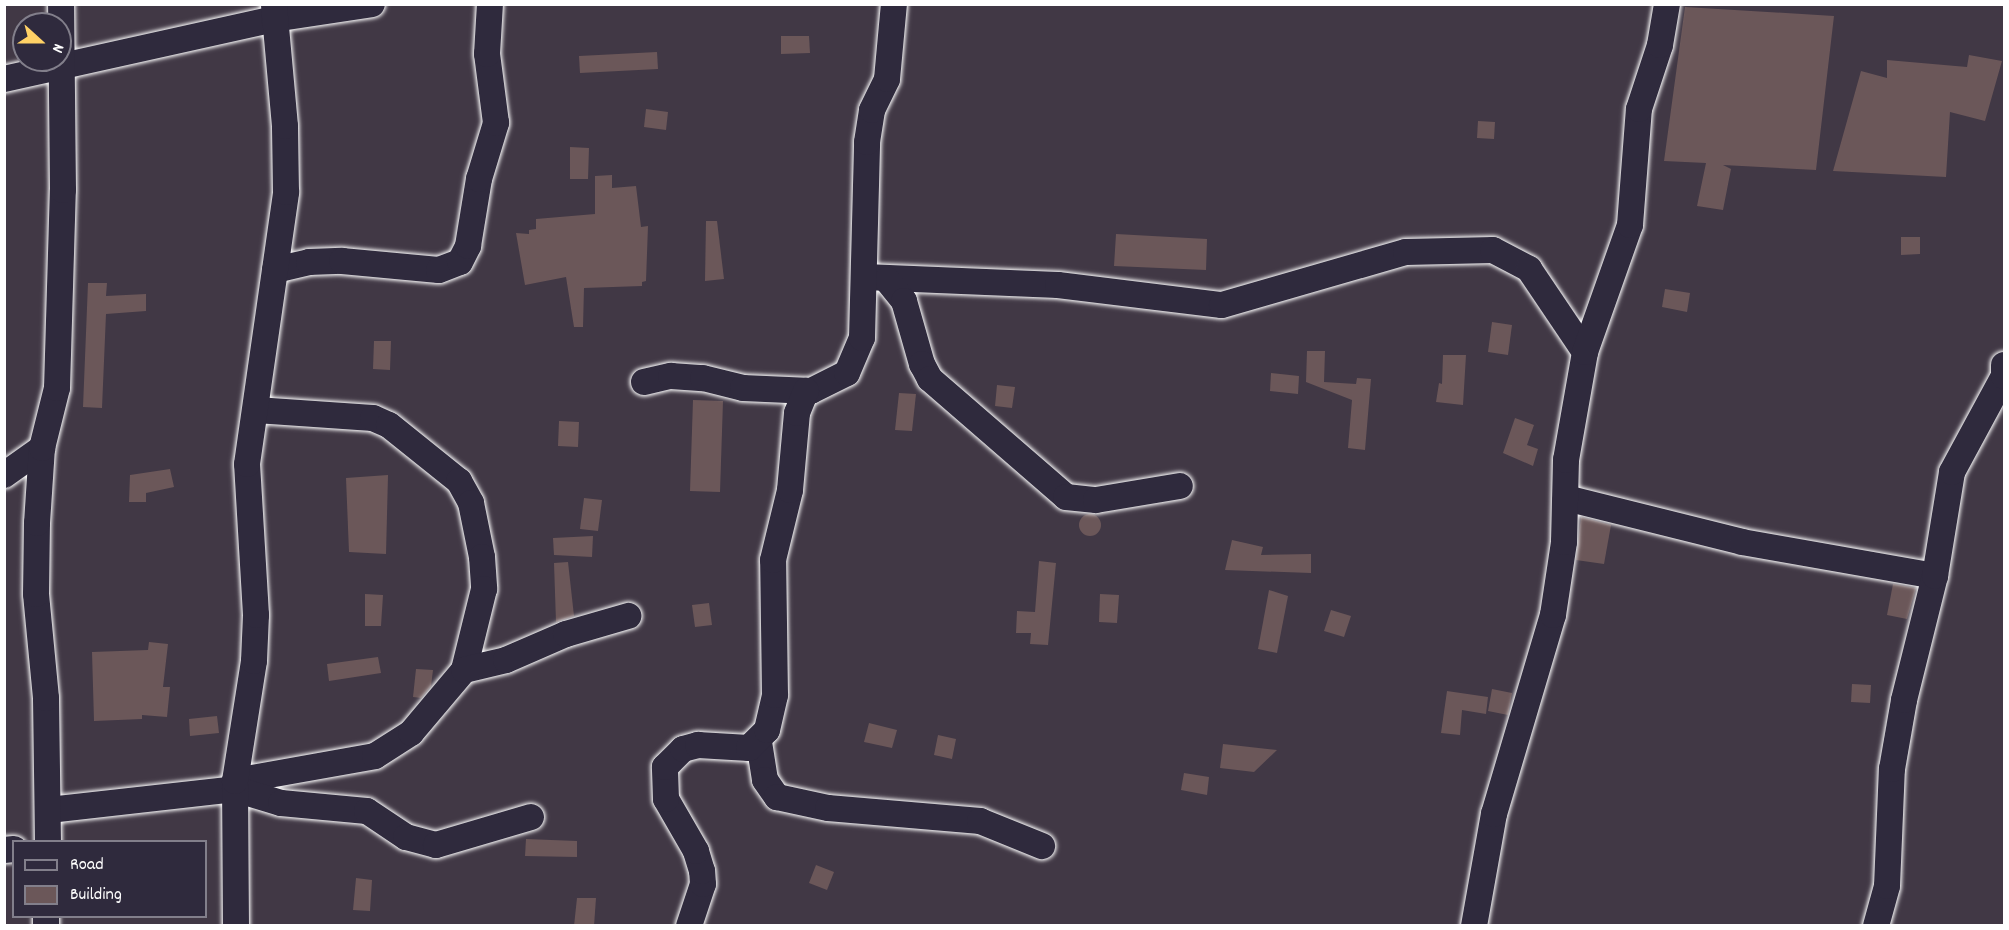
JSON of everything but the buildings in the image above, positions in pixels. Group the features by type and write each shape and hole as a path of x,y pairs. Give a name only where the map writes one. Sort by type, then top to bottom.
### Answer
{"street":[{"path":"72,65 274,12 372,4"},
{"path":"275,270 309,262 439,270 460,262 468,246 479,179 496,123 487,54 490,4"},
{"path":"644,382 671,376 703,378 743,388 806,391 831,384 847,373 857,358 864,319 876,279 867,142 872,110 887,79 894,4"},
{"path":"1474,926 1494,814 1553,615 1566,498 1566,460 1585,352 1630,225 1639,109 1660,45 1667,4"},
{"path":"236,926 235,785 254,661 255,555 247,464 286,181 285,126 274,12"},
{"path":"4,79 41,72"},
{"path":"48,840 46,698 36,594 42,448 57,388 62,72"},
{"path":"876,279 1058,285 1222,305 1406,252 1493,250 1529,269 1585,352"},
{"path":"876,279 904,301 922,364 930,379 1066,497 1096,500 1180,486"},
{"path":"1876,926 1887,886 1892,769 1935,576 1952,472 2004,376 2004,365"},
{"path":"689,926 703,884 702,871 696,851 666,799 665,767 683,749 698,745 749,748 759,742 767,730 775,695 773,560 790,490 797,413 806,391"},
{"path":"49,810 235,785 359,760 393,748 411,733 464,670 484,589 482,557 471,503 459,481 394,429 373,418 256,410"},
{"path":"4,475 42,448"},
{"path":"1566,498 1742,542 1935,576"},
{"path":"464,670 506,660 566,634 628,616"},
{"path":"759,742 765,780 777,797 828,808 980,821 1042,846"},
{"path":"235,785 281,803 367,811 424,844 436,845 531,817"}]}
